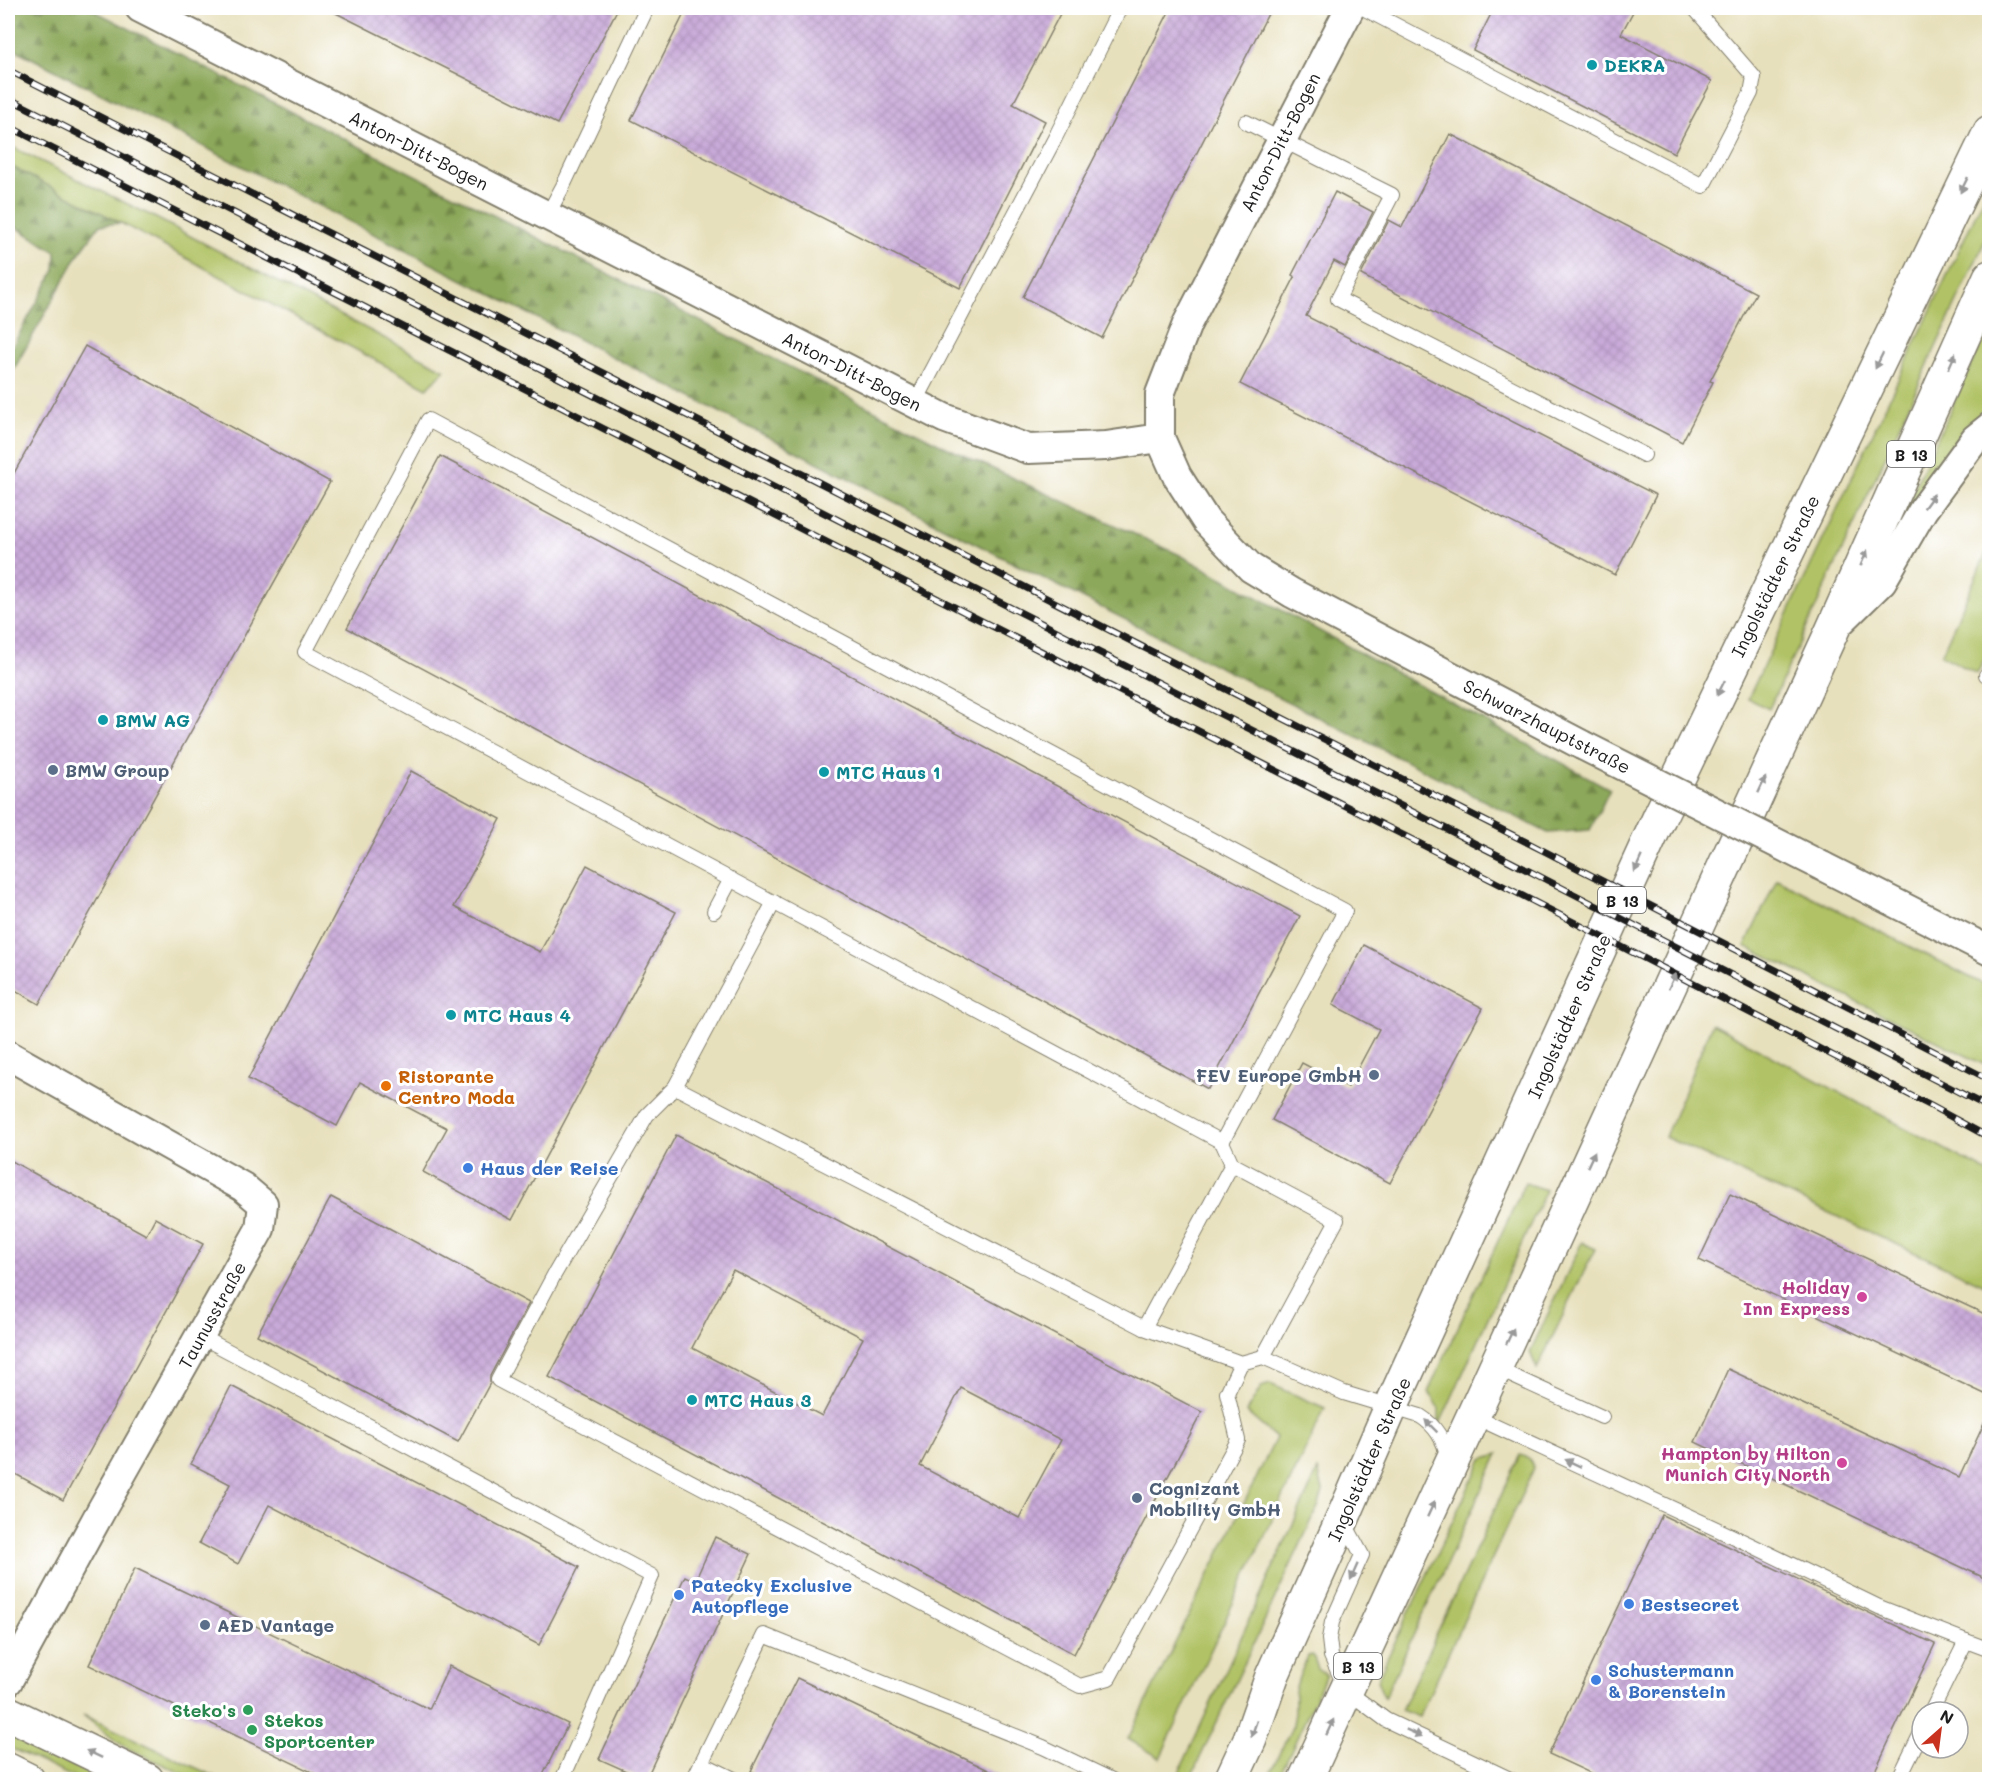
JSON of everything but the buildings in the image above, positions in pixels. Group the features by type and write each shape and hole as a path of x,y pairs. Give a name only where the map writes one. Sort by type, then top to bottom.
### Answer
{"main road":[{"name":"Ingolstädter Straße","path":"1231,1779 1250,1739 1272,1676 1391,1407 1659,818 1989,132"},
{"name":"B 13","path":"1305,1779 1496,1368 1832,631 1989,277"},
{"path":"8,1713 147,1779"},
{"path":"8,1770 28,1779"}],"street":[{"name":"Anton-Ditt-Bogen","path":"140,8 944,418 1028,449 1106,446 1160,438 1160,394 1187,324 1350,8"},
{"path":"1832,631 1882,581 1923,510 1982,433"},
{"name":"Schwarzhauptstraße","path":"1160,438 1177,476 1206,520 1251,568 1292,593 1582,745 1989,951"},
{"name":"Taunusstraße","path":"8,1054 243,1186 263,1204 260,1228 8,1681"}],"lane":[{"path":"547,216 647,8"},
{"path":"915,403 1055,138 1120,8"},
{"path":"1363,8 1703,186 1751,93 1754,77 1694,8"},
{"path":"1246,122 1392,195 1338,299 1644,455"},
{"path":"1222,1142 1345,911 428,420 305,652 1222,1142 1232,1164 1337,1220 1263,1357"},
{"path":"714,911 731,879"},
{"path":"774,902 675,1087 647,1115 498,1380 1080,1686 1109,1678 1238,1440 1227,1393 1241,1363"},
{"path":"675,1087 1144,1328 1241,1363 1263,1357 1344,1393 1420,1416 1438,1431 1450,1466"},
{"path":"1144,1328 1232,1164"},
{"path":"200,1336 652,1576 562,1779"},
{"path":"1496,1368 1602,1417"},
{"path":"1473,1416 1879,1607 1989,1650"},
{"path":"1342,1520 1362,1555 1332,1622 1329,1639 1331,1656 1347,1691 1386,1720 1512,1779"},
{"path":"693,1779 764,1635 1043,1747 1112,1779"},
{"path":"1937,1700 1966,1641"},
{"path":"1898,1779 1910,1755"},
{"path":"701,1762 736,1779"}],"green space":[{"path":"8,8 89,8 950,449 1180,555 1610,789 1590,830 1548,833 1021,567 8,46"},
{"path":"8,145 154,217 445,370 427,388 121,223 8,165"},
{"path":"8,165 121,223 100,225 78,255 8,380 8,354 55,270 56,252 8,222"},
{"path":"1989,186 1989,232 1769,709 1748,699"},
{"path":"1989,327 1989,407 1963,433 1901,516"},
{"path":"1989,547 1989,650 1977,674 1941,655"},
{"path":"1777,879 1989,987 1989,1067 1745,946"},
{"path":"1712,1024 1989,1173 1989,1287 1665,1137"},
{"path":"1525,1183 1546,1190 1438,1428 1439,1408 1428,1392"},
{"path":"1582,1242 1595,1249 1537,1369 1530,1352"},
{"path":"1270,1384 1325,1408 1160,1758 1128,1739 1276,1438 1246,1412 1261,1387"},
{"path":"1498,1454 1384,1698 1377,1680 1482,1459"},
{"path":"1520,1455 1529,1458 1534,1468 1419,1717 1401,1710"},
{"path":"1318,1470 1323,1491 1319,1505 1190,1779 1176,1779"},
{"path":"1313,1655 1318,1669 1326,1675 1278,1779 1267,1779 1293,1725 1295,1690 1308,1656"},
{"path":"83,1715 220,1779 194,1779 129,1749"},
{"path":"8,1735 101,1779 77,1779 8,1747"}],"railway":[{"path":"8,70 1990,1080"},
{"path":"8,98 1535,874 1990,1108"},
{"path":"8,126 1523,896 1990,1138"}],"place":[{"name":"DEKRA","path":"1592,65"},
{"name":"BMW AG","path":"103,720"},
{"name":"BMW Group","path":"53,770"},
{"name":"MTC Haus 1","path":"824,772"},
{"name":"MTC Haus 4","path":"451,1015"},
{"name":"FEV Europe GmbH","path":"1374,1075"},
{"name":"Ristorante Centro Moda","path":"386,1086"},
{"name":"Haus der Reise","path":"468,1168"},
{"name":"Holiday Inn Express","path":"1862,1297"},
{"name":"MTC Haus 3","path":"692,1400"},
{"name":"Hampton by Hilton Munich City North","path":"1842,1463"},
{"name":"Cognizant Mobility GmbH","path":"1137,1498"},
{"name":"Patecky Exclusive Autopflege","path":"679,1595"},
{"name":"Bestsecret","path":"1629,1604"},
{"name":"AED Vantage","path":"205,1625"},
{"name":"Schustermann & Borenstein","path":"1596,1680"},
{"name":"Steko's","path":"248,1710"},
{"name":"Stekos Sportcenter","path":"252,1730"}]}
